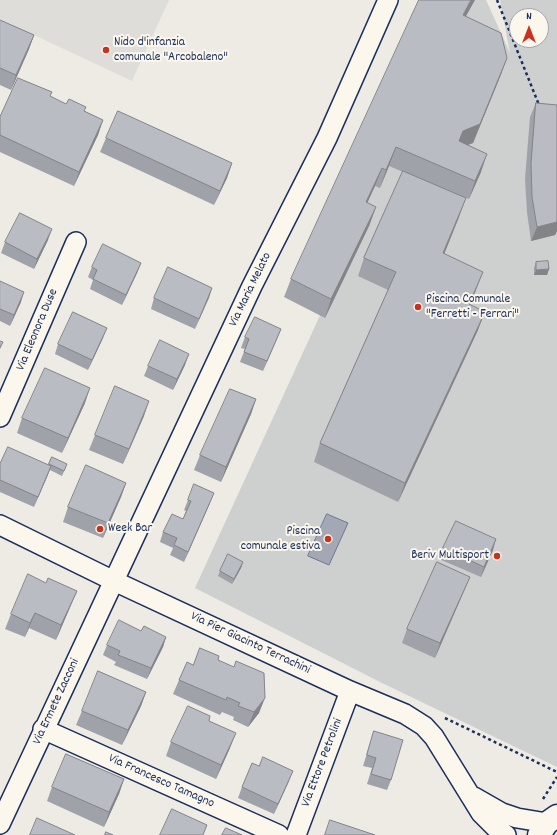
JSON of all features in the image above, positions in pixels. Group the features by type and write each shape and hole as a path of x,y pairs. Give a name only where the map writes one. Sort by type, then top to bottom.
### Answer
{"street":[{"name":"Via Maria Melato","path":"114,581 252,286 327,138 388,0"},
{"name":"Via Eleonora Duse","path":"0,417 76,242"},
{"name":"Via Pier Giacinto Terrachini","path":"0,525 114,581 405,714 424,726 434,737 481,813 499,833"},
{"name":"Via Ermete Zacconi","path":"0,824 43,729 114,581"},
{"name":"Via Ettore Petrolini","path":"296,835 350,690"},
{"name":"Via Francesco Tamagno","path":"43,729 279,835"},
{"path":"471,796 517,818 548,825"}],"path":[{"path":"497,0 542,112"}],"shaded area":[{"name":"Nido d'infanzia comunale \"Arcobaleno\"","path":"0,0 169,0 132,81 0,19"},
{"name":"Piscina Comunale \"Ferretti - Ferrari\"","path":"419,0 486,0 510,53 509,48 549,48 549,8 509,8 509,48 500,0 557,0 557,767 382,683 195,588 361,226 325,213"},
{"name":"Piscina comunale estiva","path":"327,514 348,523 329,565 308,556"}],"building":[{"path":"419,0 471,0 463,15 501,33 507,58 480,124 463,131 459,141 487,154 475,181 396,147 386,170 382,168 366,202 376,207 331,299 291,279"},
{"path":"0,20 34,35 16,75 0,68"},
{"path":"18,78 52,92 50,96 66,104 69,99 86,107 84,111 103,120 79,172 0,135 0,117"},
{"path":"536,103 557,105 557,222 537,227 532,197 531,164"},
{"path":"118,111 232,163 220,191 106,138"},
{"path":"403,171 466,198 443,253 483,272 469,304 485,312 405,483 320,443 396,272 364,258"},
{"path":"20,213 52,229 37,259 5,242"},
{"path":"103,244 141,263 126,295 93,279 97,270 92,267"},
{"path":"548,261 549,269 536,270 536,262"},
{"path":"168,267 212,288 199,319 154,298"},
{"path":"0,281 24,292 14,315 0,309"},
{"path":"73,312 107,328 92,360 58,344"},
{"path":"255,317 281,329 267,361 244,352 249,339 245,337"},
{"path":"160,340 189,354 177,379 148,366"},
{"path":"0,341 3,342 0,348"},
{"path":"45,368 90,388 68,438 22,418"},
{"path":"115,386 149,401 129,449 95,435"},
{"path":"230,389 256,399 226,467 200,455"},
{"path":"8,447 51,466 38,497 0,480 0,464"},
{"path":"52,457 67,464 64,471 49,464"},
{"path":"86,465 126,483 108,523 68,507"},
{"path":"194,484 214,493 188,552 174,545 177,538 163,532 172,514 183,519 191,501 188,500"},
{"path":"456,521 496,539 484,567 443,548"},
{"path":"228,554 243,562 234,579 220,571"},
{"path":"437,562 470,577 440,643 407,629"},
{"path":"28,574 46,583 48,578 77,591 61,625 35,613 30,623 11,614"},
{"path":"119,620 141,631 144,626 166,637 151,668 118,655 120,651 107,645"},
{"path":"200,648 219,656 218,660 234,667 236,661 264,673 265,698 254,712 238,706 240,703 227,697 226,700 179,680 187,662 193,665"},
{"path":"98,671 146,692 128,730 82,711"},
{"path":"188,706 210,716 209,721 236,733 221,765 171,742"},
{"path":"374,731 403,740 391,780 371,774 376,758 367,755"},
{"path":"66,754 124,779 109,812 52,787"},
{"path":"263,757 293,771 278,804 242,787 252,763 259,766"},
{"path":"172,809 207,825 203,835 160,835"},
{"path":"37,818 75,835 30,835"},
{"path":"330,820 375,835 325,835"},
{"path":"226,828 242,835 222,835"},
{"path":"106,832 113,835 105,835"}],"place":[{"name":"Nido d'infanzia comunale \"Arcobaleno\"","path":"106,50"},
{"name":"Piscina Comunale \"Ferretti - Ferrari\"","path":"418,307"},
{"name":"Week Bar","path":"100,529"},
{"name":"Piscina comunale estiva","path":"328,539"},
{"name":"Beriv Multisport","path":"497,556"}]}
